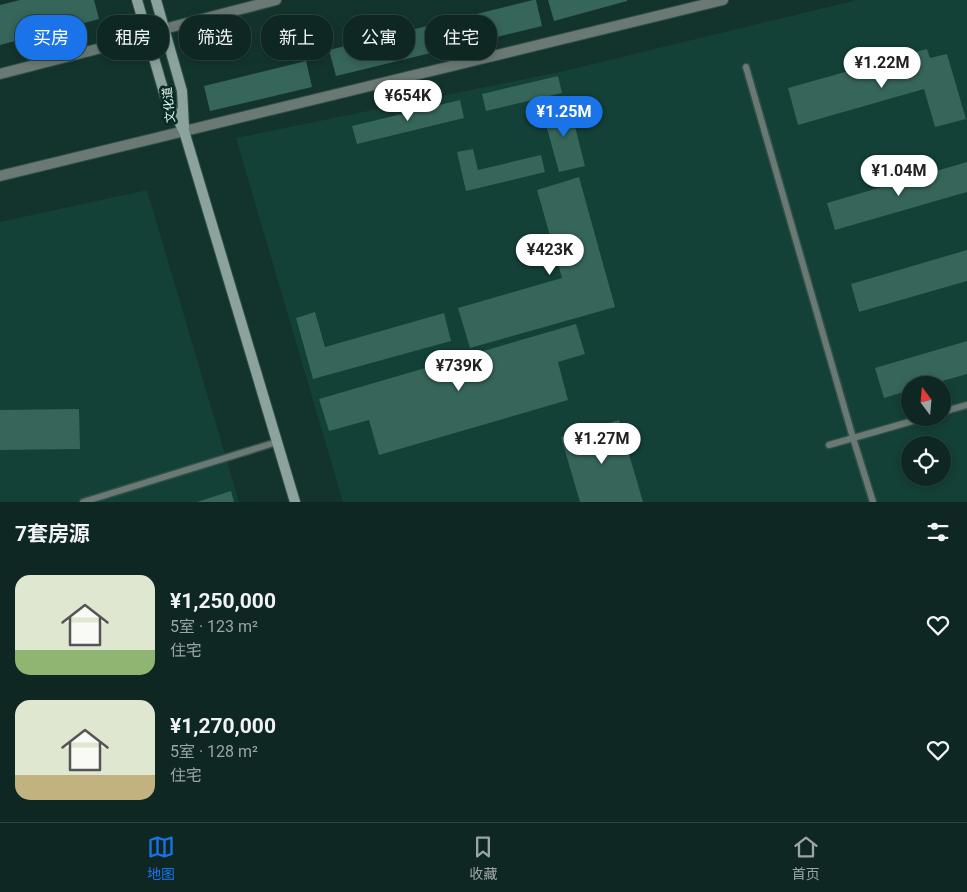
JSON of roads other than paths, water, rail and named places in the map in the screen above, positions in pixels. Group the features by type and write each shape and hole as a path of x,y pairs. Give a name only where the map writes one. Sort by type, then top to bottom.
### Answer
{"street":[{"name":"文化道","path":"137,0 142,15"},
{"name":"文化道","path":"156,0 160,15"},
{"path":"169,28 276,0"},
{"path":"0,176 723,0"},
{"name":"文化道","path":"169,46 182,91 184,131"},
{"path":"0,74 97,49"},
{"name":"文化道","path":"155,60 166,96 184,131"},
{"path":"184,131 295,502"}],"lane":[{"path":"746,67 873,502"},
{"path":"951,409 967,404"},
{"path":"829,445 901,424"},
{"path":"83,502 277,442"}]}
